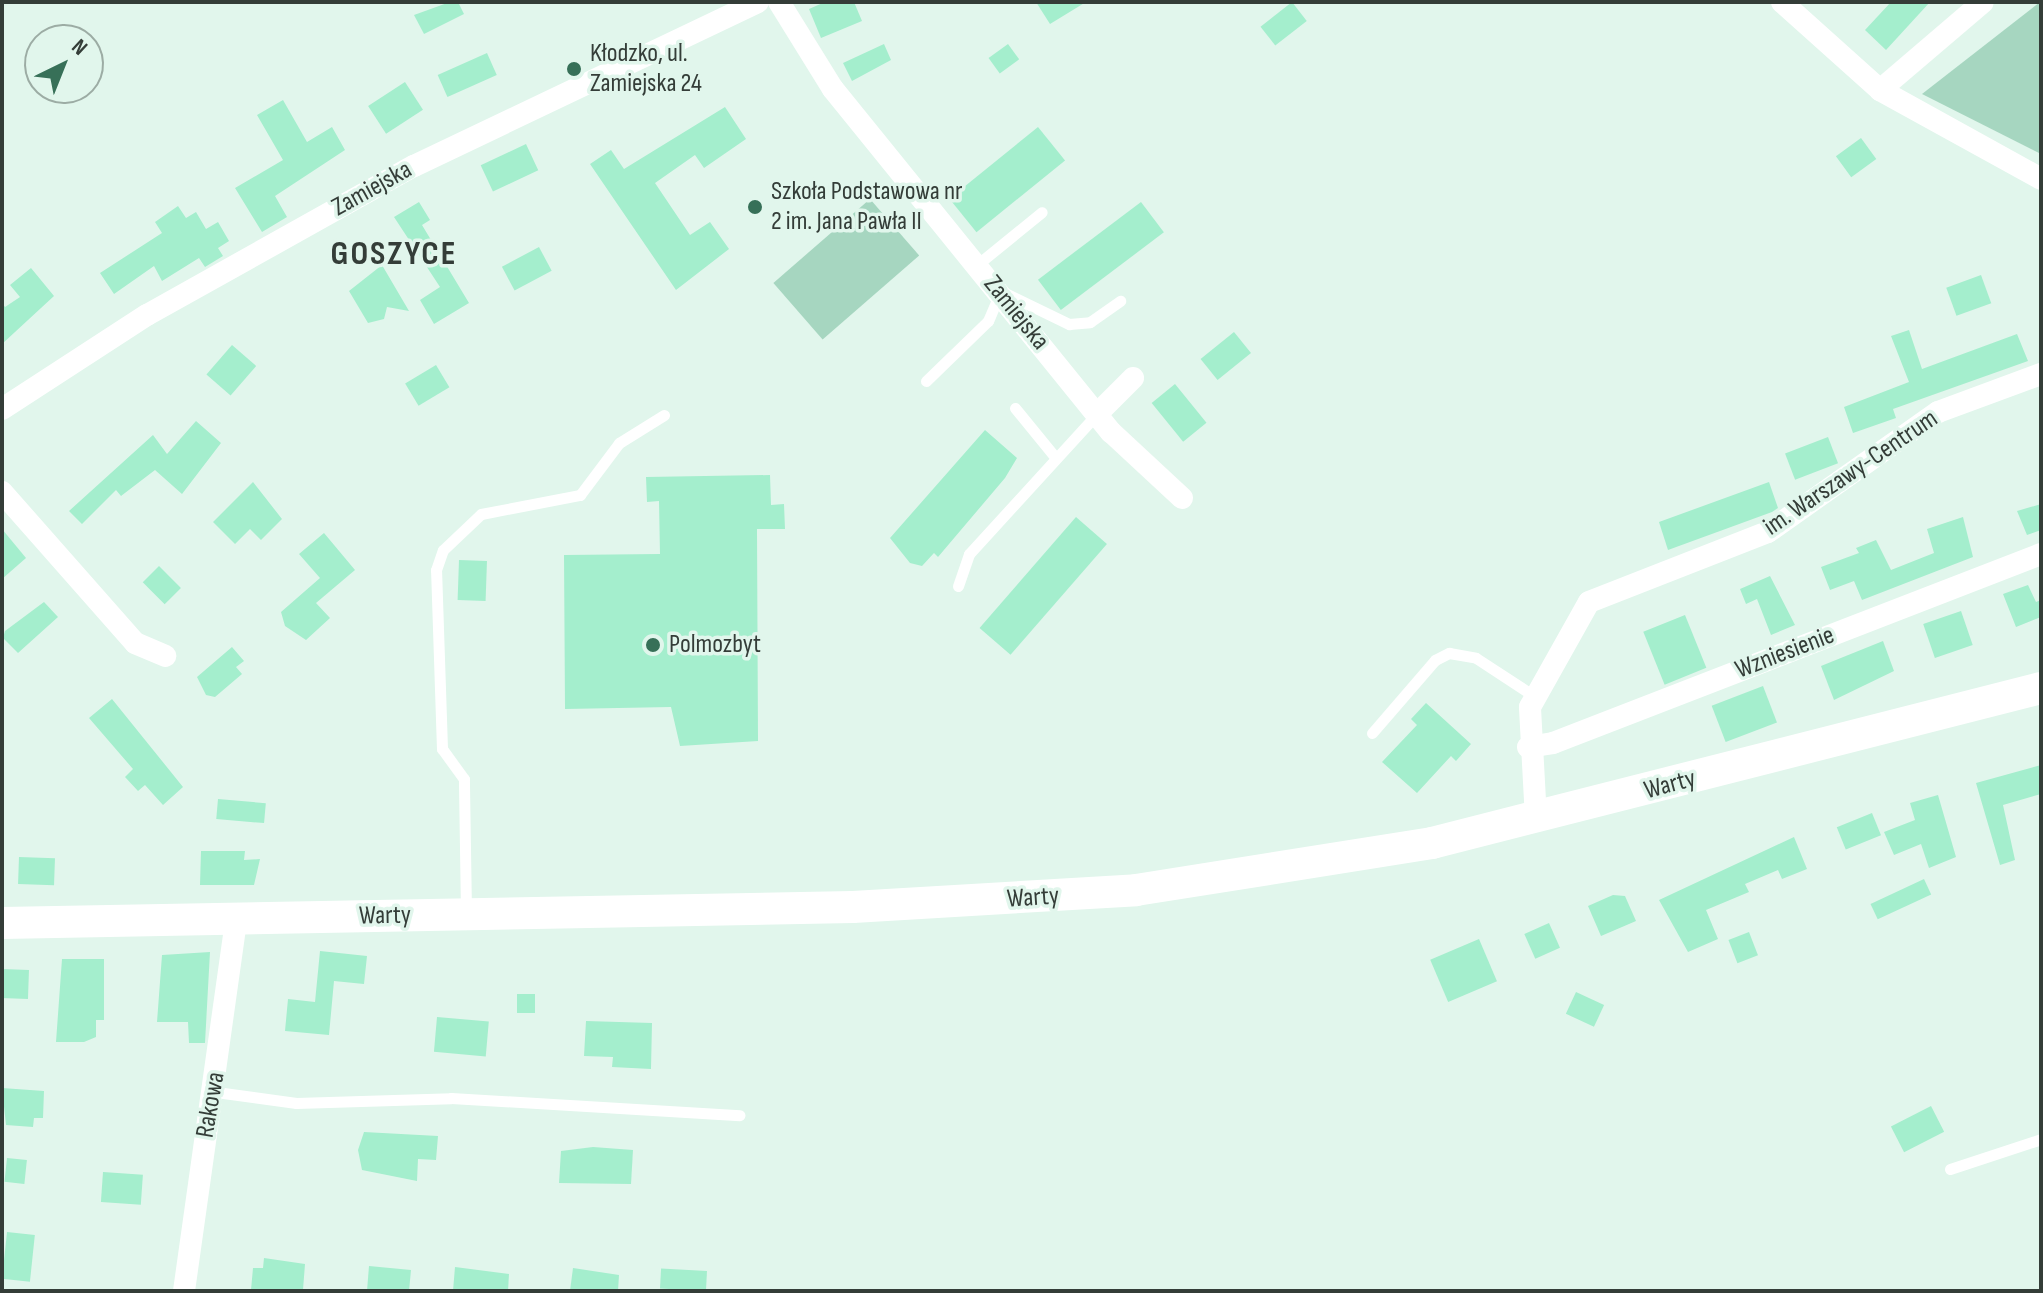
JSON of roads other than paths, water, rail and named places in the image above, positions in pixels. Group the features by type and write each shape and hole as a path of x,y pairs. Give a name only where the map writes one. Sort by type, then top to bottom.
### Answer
{"main road":[{"name":"Warty","path":"2,923 867,907 1080,895 1337,861 1536,819 2041,688"}],"street":[{"name":"Zamiejska","path":"779,2 833,89 1001,291 1104,423 1182,498"},
{"path":"1880,90 1983,2"},
{"name":"Zamiejska","path":"2,409 147,315 414,166 748,4"},
{"path":"1788,4 1880,90 1928,122 2041,179"},
{"name":"im. Warszawy-Centrum","path":"1536,819 1528,747 1534,696 1589,602 1768,532 1938,412 2041,374"},
{"path":"1104,423 1133,378"},
{"path":"2,492 135,643 165,656"},
{"name":"Wzniesienie","path":"1528,747 1553,743 2041,554"},
{"name":"Rakowa","path":"184,1291 216,1092 236,919"}],"lane":[{"path":"978,264 1042,212"},
{"path":"926,381 988,321 1001,291 1069,324 1090,322 1120,301"},
{"path":"1015,408 1055,457"},
{"path":"466,914 464,779 442,749 436,570 443,550 481,514 580,495 619,443 664,415"},
{"path":"958,586 969,554 1055,457 1104,423"},
{"path":"1372,733 1435,660 1449,653 1476,658 1534,696"},
{"path":"216,1092 296,1103 451,1098 739,1115"},
{"path":"1950,1169 2041,1139"}],"place":[{"name":"Kłodzko, ul. Zamiejska 24","path":"574,69"},
{"name":"Szkoła Podstawowa nr 2 im. Jana Pawła II","path":"755,207"},
{"name":"Polmozbyt","path":"653,645"}],"district":[{"name":"GOSZYCE","path":"394,254"}]}
